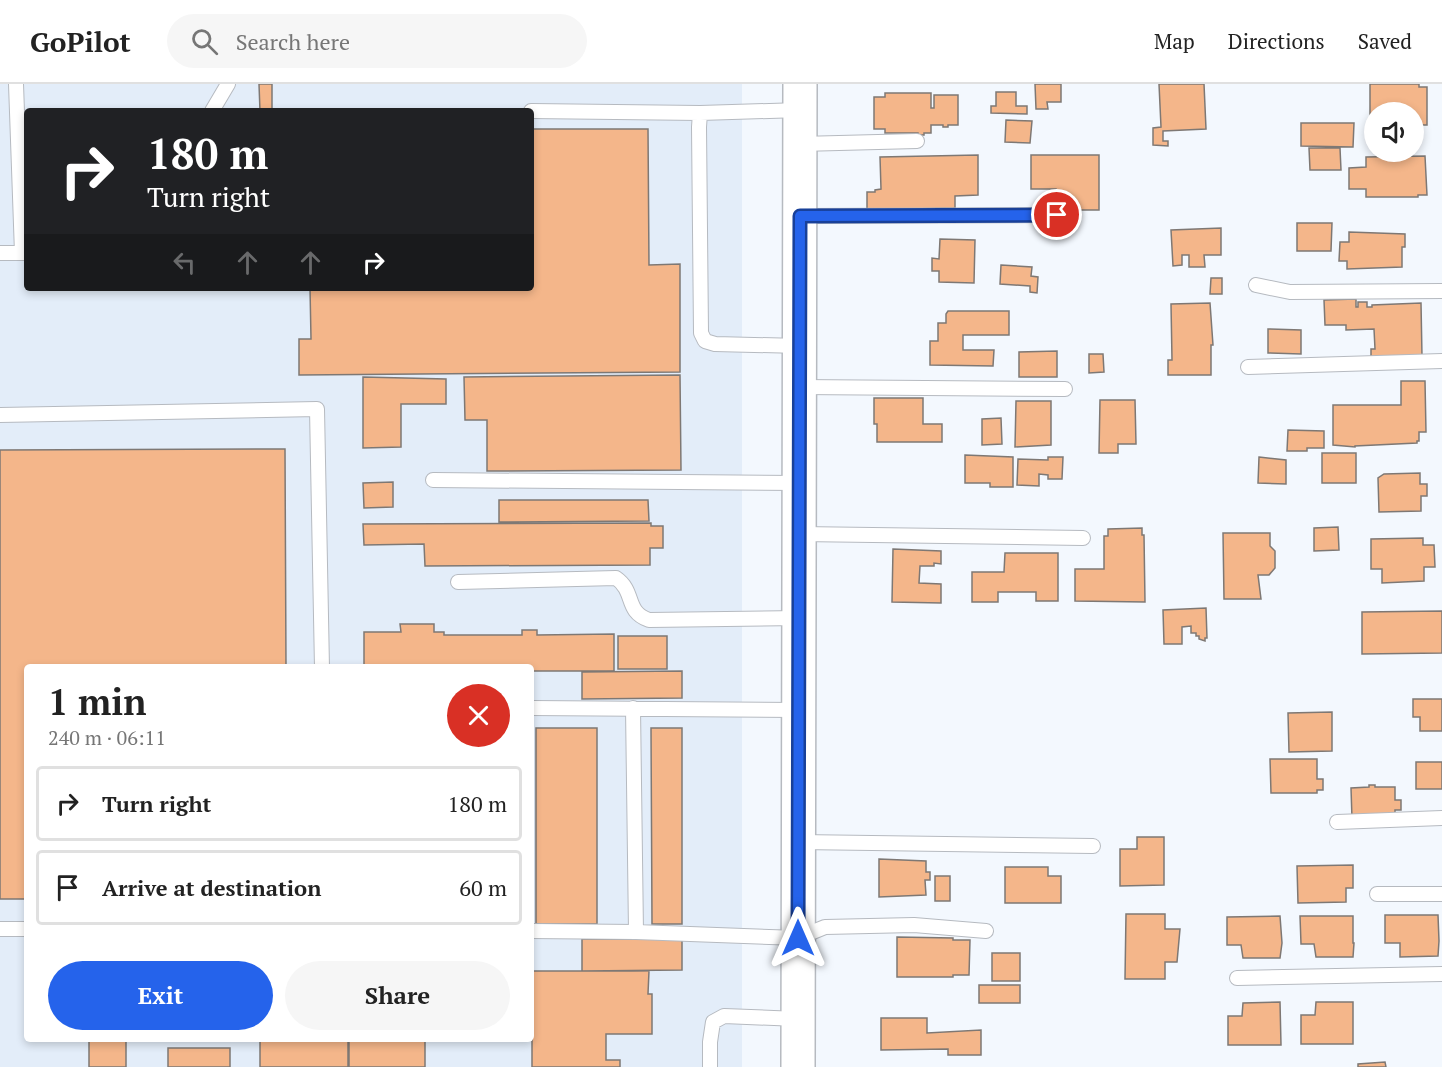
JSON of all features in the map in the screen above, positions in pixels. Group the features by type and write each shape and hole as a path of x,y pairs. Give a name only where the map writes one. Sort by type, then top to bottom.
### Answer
{"main road":[{"path":"798,1067 800,97"}],"lane":[{"path":"0,253 24,253 16,84"},
{"path":"214,108 228,84"},
{"path":"534,111 700,113 800,97"},
{"path":"700,113 700,333 705,341 715,344 800,346"},
{"path":"800,144 917,141"},
{"path":"800,216 1057,215"},
{"path":"1256,285 1290,292 1442,291"},
{"path":"1248,367 1442,361"},
{"path":"800,387 1065,389"},
{"path":"0,415 317,410 322,664"},
{"path":"433,480 800,483"},
{"path":"800,534 1083,538"},
{"path":"458,582 616,578 625,584 632,606 640,617 649,620 800,618"},
{"path":"534,708 799,710"},
{"path":"633,708 636,932"},
{"path":"1337,822 1442,818"},
{"path":"799,842 1093,846"},
{"path":"1377,894 1442,894"},
{"path":"534,931 798,938 825,927 914,925 986,931"},
{"path":"0,929 24,929"},
{"path":"1237,978 1442,974"},
{"path":"710,1067 713,1022 724,1016 798,1019"}],"shaded area":[{"path":"0,84 742,84 742,1067 0,1067"}],"building":[{"path":"259,84 272,84 272,108 260,108"},
{"path":"1035,84 1061,84 1061,102 1047,102 1048,109 1036,109"},
{"path":"1159,84 1204,84 1206,129 1163,131 1163,141 1168,141 1168,146 1153,145 1153,128 1161,127"},
{"path":"1370,84 1419,84 1419,87 1427,87 1427,125 1424,125 1424,102 1370,102"},
{"path":"996,92 1016,92 1016,106 1027,106 1027,114 991,113 991,106 996,106"},
{"path":"885,93 931,93 931,108 934,108 934,95 958,95 958,125 943,127 943,125 931,125 931,133 924,133 924,135 885,133 885,129 874,129 874,97 885,97"},
{"path":"1006,120 1032,121 1030,143 1005,142"},
{"path":"1301,123 1354,123 1353,147 1301,146"},
{"path":"534,129 648,129 649,265 680,264 680,372 299,375 299,339 311,339 310,291 534,291"},
{"path":"1309,148 1340,148 1341,170 1310,170"},
{"path":"978,155 978,195 955,196 955,208 867,210 867,192 881,189 880,157"},
{"path":"1031,155 1099,155 1099,210 1056,210 1056,189 1031,189"},
{"path":"1424,156 1427,195 1366,197 1366,189 1349,189 1349,168 1366,167 1366,162 1424,162"},
{"path":"1297,223 1332,223 1331,251 1297,251"},
{"path":"1221,228 1221,255 1204,255 1205,267 1189,267 1189,255 1182,255 1182,265 1173,266 1171,230"},
{"path":"1349,232 1405,234 1405,247 1402,247 1402,267 1347,269 1347,261 1339,261 1340,242 1349,242"},
{"path":"940,239 975,240 974,283 939,282 939,271 932,271 932,258 939,259"},
{"path":"1001,265 1032,267 1031,276 1038,277 1037,293 1030,292 1030,286 1000,284"},
{"path":"1211,278 1222,278 1222,294 1210,294"},
{"path":"1356,299 1356,307 1358,307 1358,302 1367,302 1367,307 1421,303 1422,356 1371,357 1371,349 1375,349 1374,329 1346,330 1346,325 1325,325 1324,300"},
{"path":"1210,303 1213,345 1211,345 1211,375 1168,375 1168,360 1172,360 1171,304"},
{"path":"948,311 1009,311 1009,335 963,335 963,350 994,350 993,366 930,365 930,341 938,341 938,323 946,323"},
{"path":"1268,329 1301,330 1301,354 1268,353"},
{"path":"1057,351 1057,377 1019,377 1019,352"},
{"path":"1089,354 1103,354 1104,372 1089,373"},
{"path":"680,375 681,470 487,471 487,420 465,420 464,377"},
{"path":"363,377 446,379 446,404 401,404 401,447 363,448"},
{"path":"1401,381 1425,381 1426,432 1419,432 1417,443 1355,447 1333,445 1333,405 1401,405"},
{"path":"874,398 923,398 923,424 942,424 942,442 877,442"},
{"path":"1100,400 1135,400 1136,444 1118,444 1118,453 1099,453"},
{"path":"1016,401 1051,401 1051,445 1015,447"},
{"path":"1001,418 1002,444 982,445 982,419"},
{"path":"1288,430 1324,431 1324,448 1287,451"},
{"path":"285,449 286,664 24,664 24,899 0,899 0,450"},
{"path":"1322,453 1356,453 1356,483 1322,483"},
{"path":"965,455 1013,457 1013,487 990,487 990,483 965,483"},
{"path":"1048,457 1063,457 1062,479 1048,479 1048,475 1039,474 1039,486 1017,485 1018,459 1048,460"},
{"path":"1259,457 1286,460 1286,484 1258,483"},
{"path":"1420,473 1420,484 1427,484 1427,496 1421,496 1421,511 1379,512 1378,478 1384,474"},
{"path":"393,482 393,507 364,508 363,483"},
{"path":"499,500 648,500 649,521 499,522"},
{"path":"651,523 651,526 663,526 663,548 650,548 650,565 425,566 424,544 364,545 363,524"},
{"path":"1338,527 1339,550 1314,551 1314,528"},
{"path":"1142,528 1145,602 1075,601 1075,569 1104,569 1104,536 1108,536 1108,529"},
{"path":"1223,533 1270,533 1270,546 1275,551 1275,568 1269,575 1258,575 1261,599 1224,599"},
{"path":"1423,538 1423,545 1434,545 1435,567 1424,567 1424,581 1382,583 1382,569 1371,569 1371,539"},
{"path":"893,549 941,551 941,564 920,566 919,583 941,584 941,603 892,602"},
{"path":"1005,553 1058,553 1058,601 1036,601 1036,592 998,592 998,602 972,602 972,572 1004,572"},
{"path":"1206,608 1207,638 1205,641 1199,639 1196,633 1191,633 1191,626 1182,627 1182,644 1164,644 1163,610"},
{"path":"1442,611 1442,653 1362,654 1362,612"},
{"path":"400,624 434,624 434,632 444,632 444,635 522,635 522,630 537,630 537,635 614,634 614,671 534,671 534,664 364,664 364,632 401,632"},
{"path":"618,636 667,636 667,669 618,669"},
{"path":"682,671 682,698 582,699 582,672"},
{"path":"1413,699 1442,699 1442,731 1420,731 1420,717 1413,717"},
{"path":"1332,712 1332,751 1289,752 1288,713"},
{"path":"536,728 597,728 597,924 536,924"},
{"path":"651,728 682,728 682,924 652,924"},
{"path":"1270,759 1317,759 1317,779 1323,779 1323,790 1317,790 1317,793 1271,793"},
{"path":"1416,762 1442,762 1442,789 1416,789"},
{"path":"1369,785 1395,787 1395,800 1401,800 1401,810 1395,810 1395,818 1352,819 1351,788 1369,787"},
{"path":"1137,837 1164,837 1164,885 1120,886 1120,849 1137,849"},
{"path":"879,859 926,861 926,872 930,872 930,880 925,880 926,895 879,897"},
{"path":"1353,865 1353,888 1346,888 1346,902 1298,903 1297,866"},
{"path":"1005,867 1048,867 1048,876 1061,876 1061,903 1005,903"},
{"path":"935,876 950,876 950,901 935,901"},
{"path":"1126,914 1165,914 1165,929 1180,929 1177,962 1165,962 1165,979 1125,979"},
{"path":"1385,915 1438,915 1438,956 1400,957 1400,943 1385,943"},
{"path":"1280,916 1282,943 1280,958 1243,958 1241,945 1227,945 1227,917"},
{"path":"1300,916 1353,916 1353,957 1316,957 1314,944 1301,944"},
{"path":"897,937 970,940 969,975 897,977"},
{"path":"582,939 682,939 682,970 582,971"},
{"path":"992,953 1020,953 1020,981 992,981"},
{"path":"534,971 649,971 648,994 652,994 652,1034 606,1034 606,1060 620,1060 620,1067 532,1067"},
{"path":"979,985 1020,985 1020,1003 979,1003"},
{"path":"1280,1002 1281,1045 1228,1045 1228,1016 1242,1016 1243,1003"},
{"path":"1316,1002 1353,1002 1353,1044 1301,1044 1301,1015 1315,1015"},
{"path":"881,1018 927,1018 927,1033 981,1030 981,1055 948,1055 948,1049 881,1050"},
{"path":"89,1042 126,1042 126,1067 89,1067"},
{"path":"260,1042 348,1042 348,1067 260,1067"},
{"path":"349,1042 425,1042 425,1067 349,1067"},
{"path":"168,1048 230,1048 230,1067 168,1067"},
{"path":"1385,1062 1386,1067 1358,1067 1358,1064"}],"route":[{"path":"798,938 800,216 1057,215"}]}
